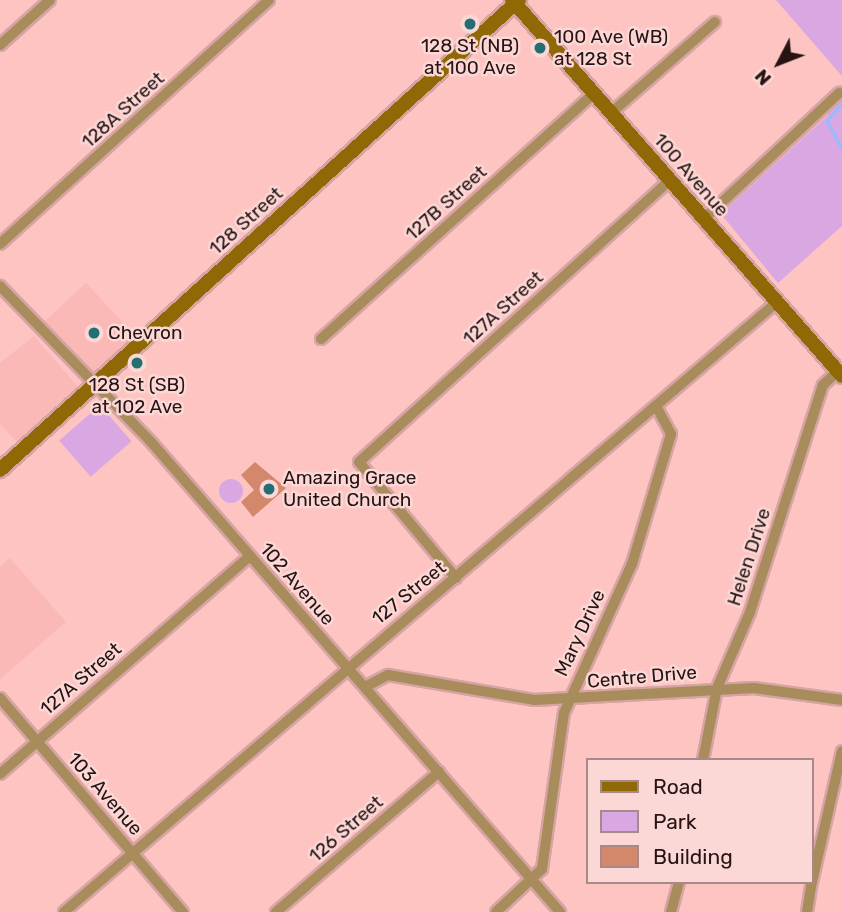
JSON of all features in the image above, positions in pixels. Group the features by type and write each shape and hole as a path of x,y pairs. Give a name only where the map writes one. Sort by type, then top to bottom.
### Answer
{"main road":[{"name":"100 Avenue","path":"515,1 840,374"},
{"name":"128 Street","path":"0,470 515,1"}],"street":[{"path":"0,45 50,0"},
{"name":"128A Street","path":"0,244 269,0"},
{"path":"611,113 715,22"},
{"name":"127B Street","path":"321,339 594,93"},
{"path":"704,219 839,93"},
{"name":"127A Street","path":"456,578 359,462 670,180"},
{"name":"102 Avenue","path":"0,286 95,384 250,556 560,912"},
{"name":"127 Street","path":"64,912 346,666 456,578 777,302"},
{"name":"Helen Drive","path":"703,758 717,688 750,612 823,385 840,374"},
{"name":"Mary Drive","path":"532,880 542,869 568,701 632,564 671,434 656,406"},
{"name":"127A Street","path":"0,774 250,556"},
{"name":"Centre Drive","path":"365,687 388,675 568,701 717,688 842,700"},
{"name":"103 Avenue","path":"0,698 183,912"},
{"path":"814,873 842,751"},
{"name":"126 Street","path":"276,912 439,772"},
{"path":"496,912 532,880"},
{"path":"671,912 678,884"},
{"path":"807,912 812,884"}],"shaded area":[{"path":"86,283 135,336 93,375 44,322"},
{"path":"34,336 77,386 17,442 0,424 0,363"},
{"path":"10,558 66,622 0,679 0,567"}],"green space":[{"path":"776,0 842,0 842,76"},
{"path":"842,85 842,226 778,283 721,214 828,115 821,105"},
{"path":"100,405 131,441 91,477 59,440"},
{"path":"231,479 242,486 243,491 236,502 231,503 220,496 219,491 226,480"}],"building":[{"name":"Amazing Grace United Church","path":"255,462 286,488 253,517 241,502 254,490 241,475"}],"waterway":[{"path":"842,104 827,121 842,148"}],"place":[{"name":"128 St (NB) at 100 Ave","path":"470,24"},
{"name":"100 Ave (WB) at 128 St","path":"540,48"},
{"name":"Chevron","path":"94,333"},
{"name":"128 St (SB) at 102 Ave","path":"137,363"},
{"name":"Amazing Grace United Church","path":"269,489"}]}
